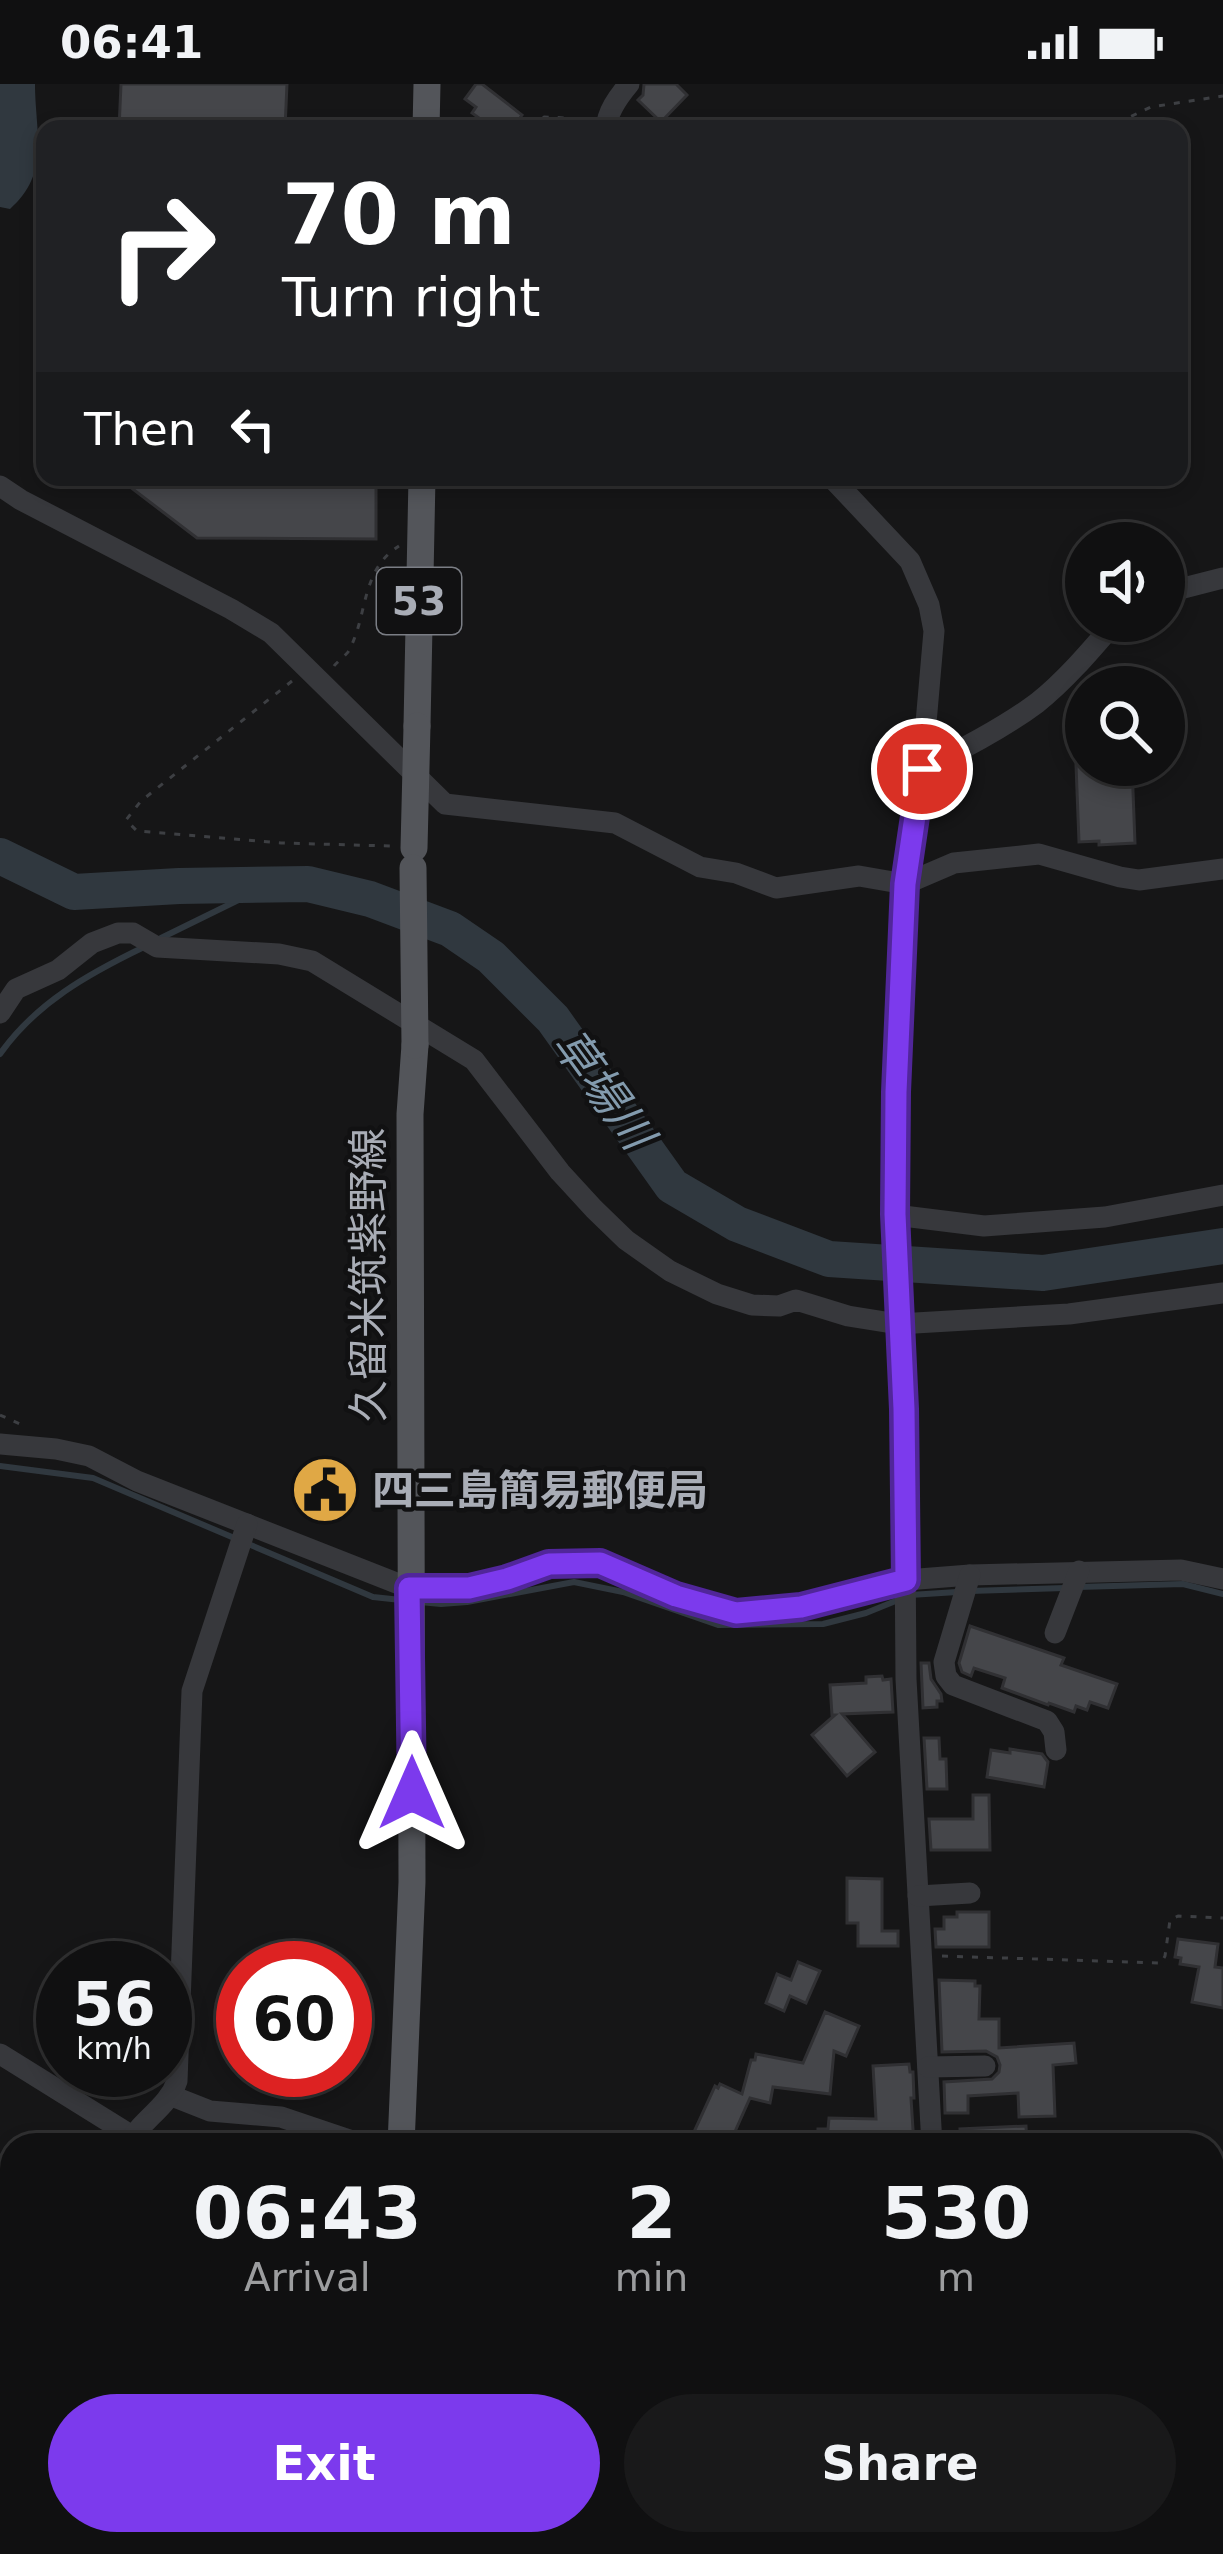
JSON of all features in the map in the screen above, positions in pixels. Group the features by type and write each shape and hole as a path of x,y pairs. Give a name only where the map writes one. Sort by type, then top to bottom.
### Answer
{"main road":[{"path":"426,120 427,84"},
{"name":"久留米筑紫野線","path":"402,2133 412,1882 410,1114 415,1045 422,486"}],"street":[{"path":"607,120 629,84"},
{"path":"0,486 271,633 446,804 615,823 700,867 736,873 776,888 859,876 905,884 954,863 1039,854 1139,880 1223,868"},
{"path":"839,486 910,561 929,605 934,631 922,769 905,884 895,1218 904,1409 906,1679 931,2133"},
{"path":"1185,588 1223,578"},
{"path":"922,769 968,747 1038,701 1098,642"},
{"path":"0,1013 16,989 58,970 92,943 118,933 133,933 157,947 279,954 312,961 474,1060 571,1185 626,1240 670,1271 718,1294 752,1304 779,1306 796,1300 848,1316 898,1318 1069,1314 1223,1293"},
{"path":"895,1218 984,1226 1105,1217 1223,1195"},
{"path":"0,1444 89,1456 137,1481 409,1588 469,1588 549,1564 600,1563 676,1596 736,1613 801,1607 906,1580 970,1575 1180,1570 1223,1579"},
{"path":"182,1941 192,1691 247,1524"},
{"path":"1055,1633 1078,1571"},
{"path":"970,1575 944,1662 946,1676 953,1684 1047,1721 1056,1750"},
{"path":"918,1895 970,1893"},
{"path":"0,2054 119,2133"},
{"path":"928,2067 986,2066"},
{"path":"137,2133 171,2097"},
{"path":"175,2097 210,2111 281,2117 328,2133"}],"path":[{"path":"1123,120 1150,107 1223,96"},
{"path":"414,858 137,831 126,820 141,801 312,673 348,652 369,581 389,552 421,533"},
{"path":"921,1956 1161,1963 1170,1920 1178,1916 1223,1918"}],"shaded area":[{"path":"0,84 35,84 36,166 23,195 10,209 0,207"}],"building":[{"path":"121,84 287,84 285,120 119,120"},
{"path":"476,84 482,84 522,115 518,120 482,120 472,113 476,107 465,99"},
{"path":"644,84 676,84 687,95 659,120 638,100"},
{"path":"129,486 376,486 376,539 197,538"},
{"path":"1077,786 1133,786 1135,843 1079,842"},
{"path":"970,1626 1064,1658 1061,1665 1117,1684 1108,1708 1090,1702 1087,1710 1076,1706 1074,1712 1002,1688 1005,1678 974,1668 971,1676 962,1672 959,1663"},
{"path":"921,1663 929,1663 931,1679 941,1694 937,1707 923,1708"},
{"path":"866,1677 891,1679 893,1712 842,1714 875,1752 847,1776 812,1735 835,1715 830,1685 866,1683"},
{"path":"924,1738 939,1738 940,1759 946,1759 947,1789 927,1789"},
{"path":"1010,1749 1042,1754 1048,1762 1044,1787 987,1777 991,1750 1010,1753"},
{"path":"973,1795 989,1795 990,1850 931,1850 929,1819 973,1819"},
{"path":"847,1878 882,1879 882,1931 898,1931 898,1946 858,1946 858,1923 847,1923"},
{"path":"957,1912 989,1912 989,1947 936,1947 935,1929 944,1929 944,1917 957,1917"},
{"path":"1178,1939 1218,1944 1215,1967 1223,1968 1223,2008 1192,2002 1199,1967 1180,1964 1181,1958 1175,1957"},
{"path":"798,1962 820,1971 806,2003 790,1996 784,2011 766,2003 777,1974 791,1980"},
{"path":"939,1980 975,1981 980,1986 979,2019 999,2019 999,2048 1074,2043 1076,2063 1053,2065 1055,2116 1019,2117 1018,2093 968,2096 968,2113 945,2113 944,2082 992,2079 1000,2065 986,2051 942,2052"},
{"path":"825,2012 859,2026 846,2056 834,2051 830,2094 773,2087 770,2103 750,2098 734,2133 693,2133 715,2086 742,2094 756,2054 803,2063"},
{"path":"909,2064 913,2133 818,2133 818,2129 828,2129 829,2118 876,2119 873,2066"},
{"path":"1026,2126 1026,2133 960,2133 960,2129"}],"waterway":[{"name":"草場川","path":"0,856 74,892 308,884 370,899 450,929 491,957 553,1019 672,1186 737,1224 829,1259 1043,1273 1223,1246"},
{"path":"161,938 267,886"},
{"path":"0,1054 64,991 144,947"},
{"path":"0,1466 93,1478 373,1597 401,1600"},
{"path":"420,1602 467,1602 574,1582 623,1592 718,1625 823,1624 898,1600"},
{"path":"1078,1587 1183,1584 1223,1594"},
{"path":"970,1591 1065,1588"},
{"path":"910,1595 957,1592"}],"place":[{"name":"四三島簡易郵便局","path":"325,1490"}],"route":[{"path":"412,1793 409,1588 469,1588 549,1564 600,1563 676,1596 736,1613 801,1607 906,1580 896,1092 905,884 922,769"}]}
